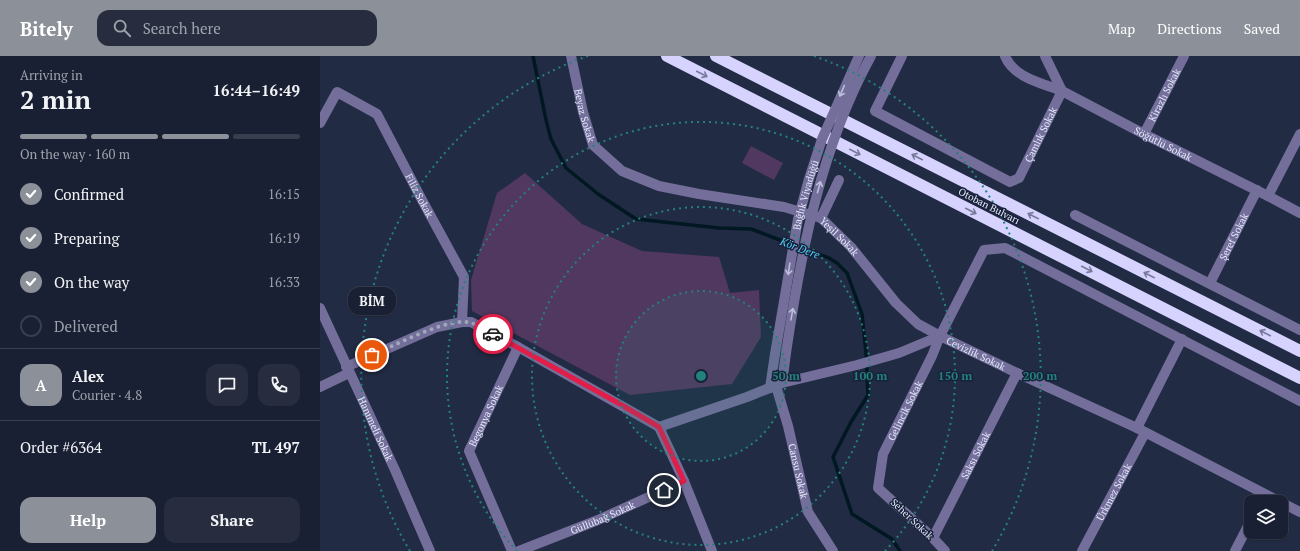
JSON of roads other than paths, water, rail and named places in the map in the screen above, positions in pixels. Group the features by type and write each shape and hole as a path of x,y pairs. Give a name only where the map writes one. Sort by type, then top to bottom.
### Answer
{"highway":[{"name":"Otoban Bulvarı","path":"667,56 1300,378"},
{"name":"Otoban Bulvarı","path":"716,56 1300,351"}],"street":[{"name":"Beyaz Sokak","path":"570,56 583,112 593,145 622,171 659,186"},
{"name":"Bağlık Viyadüğü","path":"776,386 774,356 798,220 822,139 859,56"},
{"name":"Bağlık Viyadüğü","path":"776,386 786,353 812,214 824,170 852,93 871,56"},
{"name":"Çamlık Sokak","path":"902,56 875,111 1010,182 1019,178 1062,90"},
{"name":"Söğütlü Sokak","path":"1005,56 1007,61 1021,76 1062,90 1144,134 1300,213"},
{"path":"1045,56 1062,90"},
{"name":"Kirazlı Sokak","path":"1144,134 1184,56"},
{"name":"Filiz Sokak","path":"320,123 337,92 377,114 464,277 462,322"},
{"path":"1268,196 1300,134"},
{"path":"821,218 839,180"},
{"name":"Yeşil Sokak","path":"659,186 698,194 784,207 821,218 852,247 896,303 918,324 940,336"},
{"name":"Şeref Sokak","path":"1210,283 1257,190"},
{"path":"1075,214 1300,330"},
{"name":"Gelincik Sokak","path":"878,488 884,454 932,356 940,336 984,250 1005,248 1182,339"},
{"name":"Hanımeli Sokak","path":"320,308 395,470 430,551"},
{"path":"320,387 348,370 437,326 471,322 659,427 684,481 712,551"},
{"name":"Cevizlik Sokak","path":"659,427 776,386 899,353 940,336 1141,430 1258,495"},
{"path":"1182,339 1300,401"},
{"name":"Ürkmez Sokak","path":"1082,551 1141,430 1182,339"},
{"name":"Begonya Sokak","path":"512,551 468,451 518,347"},
{"name":"Saksı Sokak","path":"933,538 1017,373"},
{"name":"Cansu Sokak","path":"776,386 788,426 808,512 833,551"},
{"name":"Güllübağ Sokak","path":"519,551 598,520 684,481"},
{"name":"Seher Sokak","path":"878,488 933,538 945,551"},
{"name":"Cevizlik Sokak","path":"1288,507 1300,512"},
{"path":"1235,551 1244,534"}],"waterway":[{"name":"Kör Dere","path":"533,56 551,139 566,168 598,194 636,219 719,228 751,229 793,245"},
{"name":"Kör Dere","path":"804,249 829,258 837,263 847,273 862,314 868,395 851,422 833,457 852,514 892,539 900,551"}],"place":[{"name":"BİM","path":"372,355"}]}
